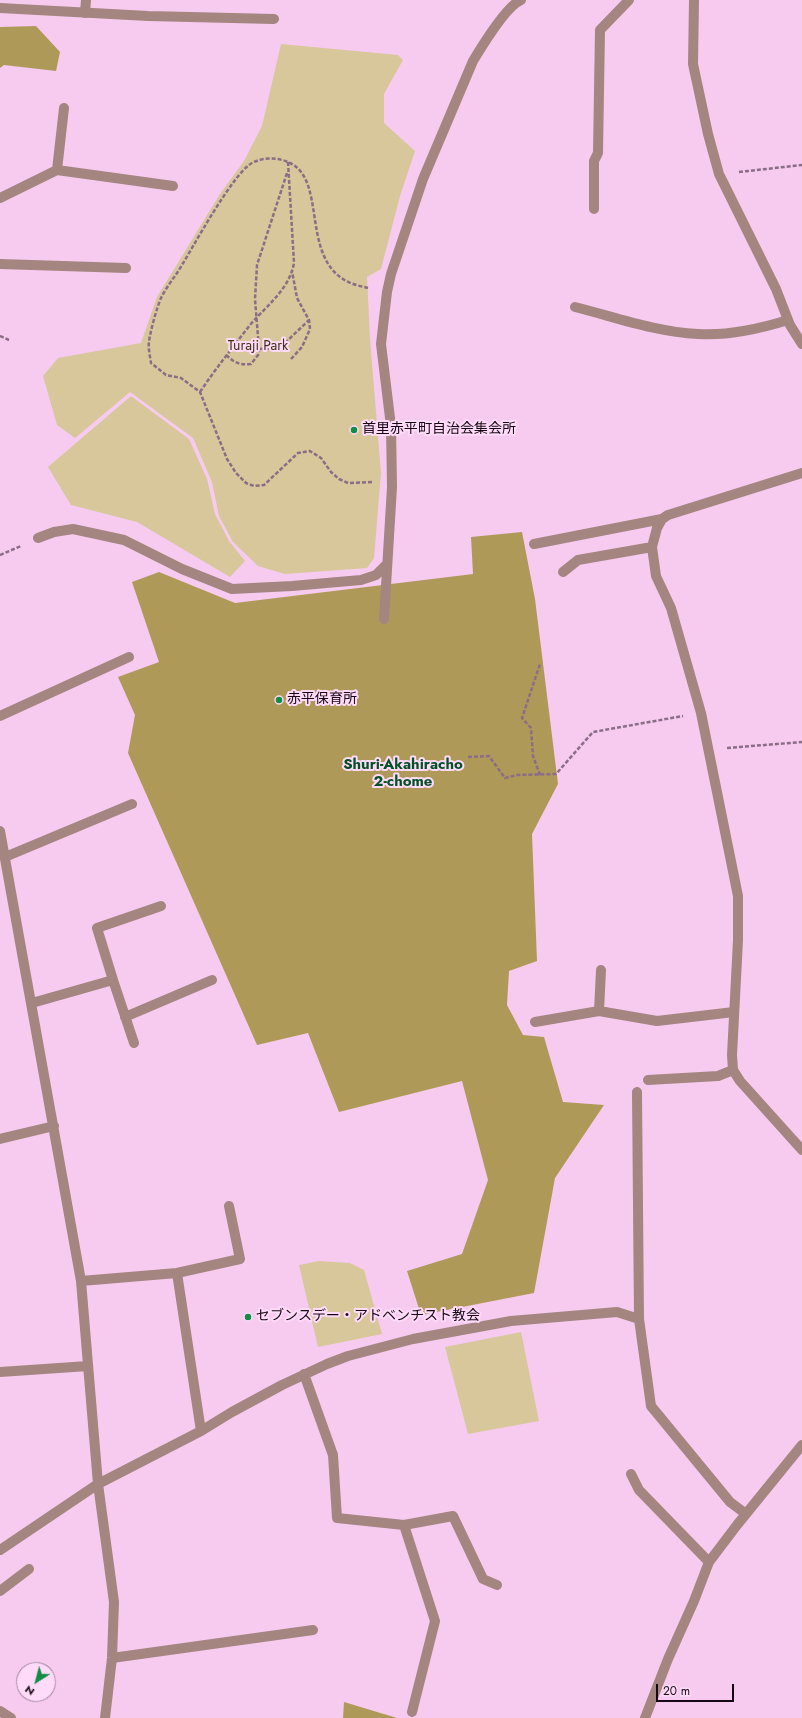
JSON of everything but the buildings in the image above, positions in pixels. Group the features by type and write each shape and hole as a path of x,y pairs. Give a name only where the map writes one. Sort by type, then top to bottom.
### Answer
{"street":[{"path":"85,13 86,0"},
{"path":"384,619 391,480 391,426 381,344 386,292 390,274 423,179 473,61 482,45 508,11 521,0"},
{"path":"594,209 594,161 598,153 600,30 629,0"},
{"path":"694,0 693,64 708,134 719,174 776,289 795,335 802,344"},
{"path":"0,8 148,16 274,19"},
{"path":"57,170 64,108"},
{"path":"0,198 57,170 173,186"},
{"path":"0,264 126,268"},
{"path":"575,307 656,328 698,334 726,333 788,320"},
{"path":"534,544 662,519 668,515 802,473"},
{"path":"662,519 657,528 652,547 656,576 671,608 702,713 738,896 732,1055 734,1070 740,1081 802,1150"},
{"path":"38,538 54,532 73,529 124,540 182,569 232,589 361,580 376,575 387,564"},
{"path":"563,572 578,560 652,547"},
{"path":"0,716 129,657"},
{"path":"5,857 132,804"},
{"path":"0,831 81,1281 98,1484 114,1602 112,1658 105,1718"},
{"path":"134,1043 113,980 98,928 161,906"},
{"path":"599,1011 601,970"},
{"path":"32,1004 113,980"},
{"path":"125,1017 212,980"},
{"path":"535,1022 599,1011 657,1021 734,1012"},
{"path":"648,1080 718,1076 734,1070"},
{"path":"637,1092 639,1319 651,1406 730,1502 746,1514"},
{"path":"0,1139 54,1126"},
{"path":"81,1281 177,1273 240,1259 230,1206"},
{"path":"177,1273 201,1431"},
{"path":"0,1550 98,1484 201,1431 232,1412 304,1374 348,1356 398,1343 511,1320 617,1312 639,1319"},
{"path":"0,1372 88,1366"},
{"path":"304,1374 333,1455 337,1518 404,1525 453,1516 483,1579 497,1585"},
{"path":"645,1718 709,1562 802,1444"},
{"path":"631,1474 639,1490 709,1562"},
{"path":"404,1525 435,1621 412,1712"},
{"path":"0,1591 29,1569"},
{"path":"112,1658 313,1630"},
{"path":"0,1711 11,1718"}],"path":[{"path":"386,292 356,285 343,279 332,270 318,241 309,185 300,171 288,162 278,159 264,158 251,164 241,173 223,199 161,299 148,343 151,362 166,375 181,378 200,392 228,459 236,473 246,483 254,486 264,485 298,453 310,451 321,458 331,472 339,479 348,483 391,480"},
{"path":"200,392 226,355 256,318 283,289 292,271 294,263 288,162"},
{"path":"719,174 802,165"},
{"path":"226,355 234,362 241,365 251,364 258,355 259,349 256,318 255,280 257,265 288,170"},
{"path":"291,359 302,347 310,330 309,320 297,298 292,271"},
{"path":"259,349 284,348 286,342 309,320"},
{"path":"0,336 9,340"},
{"path":"0,554 38,538"},
{"path":"540,664 522,718 531,728 533,756 540,774"},
{"path":"468,757 489,756 505,778 517,775 556,774 593,732 702,713"},
{"path":"708,749 802,742"}],"green space":[{"name":"Turaji Park","path":"281,44 398,55 403,60 384,94 384,123 415,151 400,196 381,269 367,277 370,339 381,473 374,558 367,568 285,574 258,566 233,542 219,516 212,482 193,438 130,392 75,438 57,425 43,376 58,358 141,343 157,297 220,194 244,161 262,126"},
{"path":"131,396 189,439 207,479 215,514 229,541 245,561 230,577 137,522 71,505 48,467"},
{"path":"319,1261 350,1263 364,1270 382,1334 318,1347 299,1265"},
{"path":"521,1332 539,1421 468,1434 445,1347"}],"shaded area":[{"path":"36,26 60,52 56,71 4,65 0,68 0,27"},
{"path":"522,532 535,599 558,784 532,834 537,961 509,971 507,1005 523,1035 544,1037 563,1102 604,1105 555,1178 534,1293 421,1315 407,1271 462,1254 488,1180 462,1081 339,1112 308,1033 257,1045 128,753 135,715 118,677 159,662 132,582 159,572 235,603 473,574 471,537"},
{"path":"344,1702 397,1718 343,1718"}],"place":[{"name":"首里赤平町自治会集会所","path":"354,430"},
{"name":"赤平保育所","path":"279,700"},
{"name":"セブンスデー・アドベンチスト教会","path":"248,1317"}],"district":[{"name":"Shuri-Akahiracho 2-chome","path":"403,774"}]}
